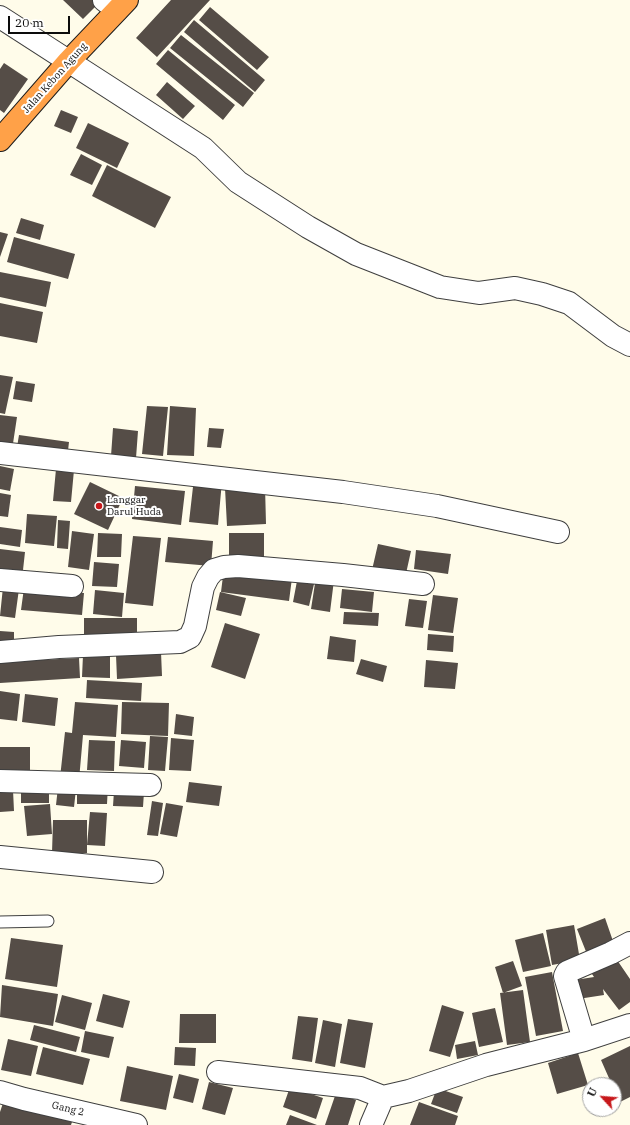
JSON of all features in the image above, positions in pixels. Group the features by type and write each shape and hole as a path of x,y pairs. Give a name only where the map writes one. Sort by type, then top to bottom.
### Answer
{"highway":[{"name":"Jalan Kebon Agung","path":"0,140 69,61 116,3"}],"street":[{"path":"0,17 203,148 238,182 308,227 356,254 440,287 479,293 515,288 542,294 569,303 614,336 630,345"},
{"path":"0,454 343,492 437,506 558,532"},
{"path":"0,652 59,647 180,642 190,637 195,626 203,587 208,576 214,570 224,567 238,566 343,575 423,584"},
{"path":"0,580 72,586"},
{"path":"0,781 150,785"},
{"path":"0,857 152,872"},
{"path":"584,1040 565,976 567,972 611,954 630,943"},
{"path":"218,1072 360,1088 383,1097 409,1091 486,1065 584,1040 630,1026"},
{"name":"Gang 2","path":"0,1092 136,1125"},
{"path":"370,1125 383,1097"}],"lane":[{"path":"0,922 48,921"}],"building":[{"path":"63,0 96,0 99,3 83,19"},
{"path":"171,0 210,0 157,57 136,38"},
{"path":"210,7 269,57 257,70 199,20"},
{"path":"194,20 265,80 255,92 184,32"},
{"path":"181,35 254,93 243,107 170,48"},
{"path":"168,50 235,105 223,120 156,64"},
{"path":"4,63 28,79 4,113 0,110 0,69"},
{"path":"167,82 195,106 183,119 156,95"},
{"path":"61,110 78,117 71,133 54,126"},
{"path":"88,123 129,143 117,168 76,148"},
{"path":"81,154 102,165 92,185 70,175"},
{"path":"107,165 171,197 155,228 92,196"},
{"path":"21,218 44,225 40,240 16,233"},
{"path":"0,232 8,234 0,257"},
{"path":"14,237 75,254 68,279 7,262"},
{"path":"0,272 51,282 46,307 0,297"},
{"path":"0,303 43,312 37,343 0,336"},
{"path":"0,375 13,377 5,414 0,413"},
{"path":"16,381 35,384 32,402 13,399"},
{"path":"147,406 168,407 163,456 142,454"},
{"path":"170,406 196,408 194,456 167,455"},
{"path":"0,415 17,417 12,450 0,449"},
{"path":"113,428 138,431 136,458 111,456"},
{"path":"209,428 224,429 221,448 207,447"},
{"path":"19,435 69,442 67,459 16,453"},
{"path":"0,466 14,469 10,491 0,489"},
{"path":"56,469 74,470 71,502 53,501"},
{"path":"194,478 222,481 218,525 189,522"},
{"name":"Langgar Darul Huda","path":"90,482 123,498 108,530 74,514"},
{"path":"135,486 185,491 181,525 132,519"},
{"path":"265,486 266,524 227,526 225,488"},
{"path":"0,493 11,495 8,517 0,516"},
{"path":"27,514 57,516 54,546 25,543"},
{"path":"58,520 70,521 68,549 57,548"},
{"path":"0,527 22,530 20,547 0,544"},
{"path":"72,531 94,534 89,570 68,567"},
{"path":"98,533 122,534 121,557 97,557"},
{"path":"229,533 264,533 264,557 229,557"},
{"path":"133,536 161,538 153,606 125,603"},
{"path":"168,537 213,541 211,566 165,562"},
{"path":"378,544 411,551 405,578 372,570"},
{"path":"0,549 25,552 22,579 0,576"},
{"path":"416,550 451,554 448,574 414,569"},
{"path":"94,562 119,564 117,587 92,586"},
{"path":"224,568 292,578 289,601 221,592"},
{"path":"316,577 334,580 330,612 311,609"},
{"path":"297,581 314,584 309,606 293,602"},
{"path":"3,587 19,589 15,618 0,616"},
{"path":"24,588 84,593 82,615 21,610"},
{"path":"342,589 374,592 372,612 340,608"},
{"path":"95,590 124,593 122,617 93,614"},
{"path":"220,592 246,598 241,616 216,610"},
{"path":"433,595 458,598 453,633 428,630"},
{"path":"409,599 427,601 423,628 405,626"},
{"path":"344,612 379,613 378,626 343,624"},
{"path":"84,618 137,618 137,641 84,640"},
{"path":"225,623 260,634 245,679 211,667"},
{"path":"0,631 14,632 14,648 0,648"},
{"path":"428,634 454,636 453,652 427,650"},
{"path":"330,636 356,640 354,662 327,659"},
{"path":"161,652 162,676 117,679 116,655"},
{"path":"83,655 110,655 110,678 82,677"},
{"path":"79,658 80,678 0,683 0,662"},
{"path":"361,659 387,666 383,682 356,674"},
{"path":"426,660 458,663 455,689 424,687"},
{"path":"87,680 142,683 141,701 86,698"},
{"path":"0,691 20,694 17,721 0,719"},
{"path":"25,694 58,698 55,726 22,722"},
{"path":"75,702 118,705 116,737 83,735 79,780 60,778 65,732 72,733"},
{"path":"122,702 169,703 168,736 121,734"},
{"path":"176,714 194,717 192,736 174,734"},
{"path":"150,736 168,737 165,771 148,770"},
{"path":"171,738 194,740 191,771 169,770"},
{"path":"89,740 115,741 114,771 87,770"},
{"path":"121,740 146,742 144,768 119,766"},
{"path":"0,747 30,747 30,770 0,770"},
{"path":"189,782 222,786 219,806 186,802"},
{"path":"77,785 108,785 107,804 77,804"},
{"path":"21,786 49,786 49,803 21,803"},
{"path":"58,787 76,789 74,807 56,805"},
{"path":"0,790 13,790 14,811 0,812"},
{"path":"114,791 144,792 143,807 113,806"},
{"path":"152,801 163,803 158,836 147,835"},
{"path":"166,803 183,806 177,837 160,834"},
{"path":"50,804 52,834 27,836 24,806"},
{"path":"90,812 107,813 105,846 87,845"},
{"path":"53,820 87,820 87,853 52,853"},
{"path":"605,918 614,944 587,954 577,929"},
{"path":"574,925 580,960 552,965 546,930"},
{"path":"543,933 551,966 523,972 515,940"},
{"path":"11,938 63,945 57,987 5,979"},
{"path":"615,957 630,979 630,1002 619,1010 603,989 604,995 578,999 575,980 594,977 592,974"},
{"path":"513,961 522,986 503,993 495,967"},
{"path":"552,972 563,1031 536,1036 525,977"},
{"path":"2,985 58,994 53,1026 0,1017"},
{"path":"523,990 530,1042 507,1045 500,993"},
{"path":"103,994 130,1001 123,1028 96,1021"},
{"path":"62,995 92,1003 85,1030 55,1022"},
{"path":"442,1005 464,1012 450,1057 429,1051"},
{"path":"495,1008 503,1042 479,1047 472,1013"},
{"path":"180,1014 216,1014 216,1043 179,1043"},
{"path":"298,1016 318,1018 312,1062 292,1059"},
{"path":"348,1019 373,1023 365,1068 340,1063"},
{"path":"323,1020 342,1024 335,1067 315,1063"},
{"path":"34,1025 80,1037 76,1052 30,1040"},
{"path":"85,1031 114,1037 109,1058 81,1052"},
{"path":"8,1039 38,1046 31,1076 1,1070"},
{"path":"475,1041 478,1055 457,1059 455,1045"},
{"path":"630,1046 630,1097 622,1101 622,1077 608,1077 601,1060"},
{"path":"43,1047 90,1059 83,1085 36,1074"},
{"path":"175,1047 196,1048 195,1066 174,1065"},
{"path":"578,1053 586,1077 582,1077 582,1087 557,1094 548,1063"},
{"path":"127,1066 173,1076 166,1110 120,1101"},
{"path":"179,1074 199,1079 193,1103 173,1098"},
{"path":"209,1082 233,1088 225,1115 202,1109"},
{"path":"290,1087 323,1098 316,1119 283,1107"},
{"path":"437,1088 463,1097 457,1113 431,1104"},
{"path":"336,1093 356,1100 348,1125 325,1125"},
{"path":"419,1102 458,1116 455,1125 410,1125"},
{"path":"3,1103 72,1122 71,1125 0,1125 0,1112"},
{"path":"290,1115 317,1125 286,1125"}],"place":[{"name":"Langgar Darul Huda","path":"99,506"}]}
